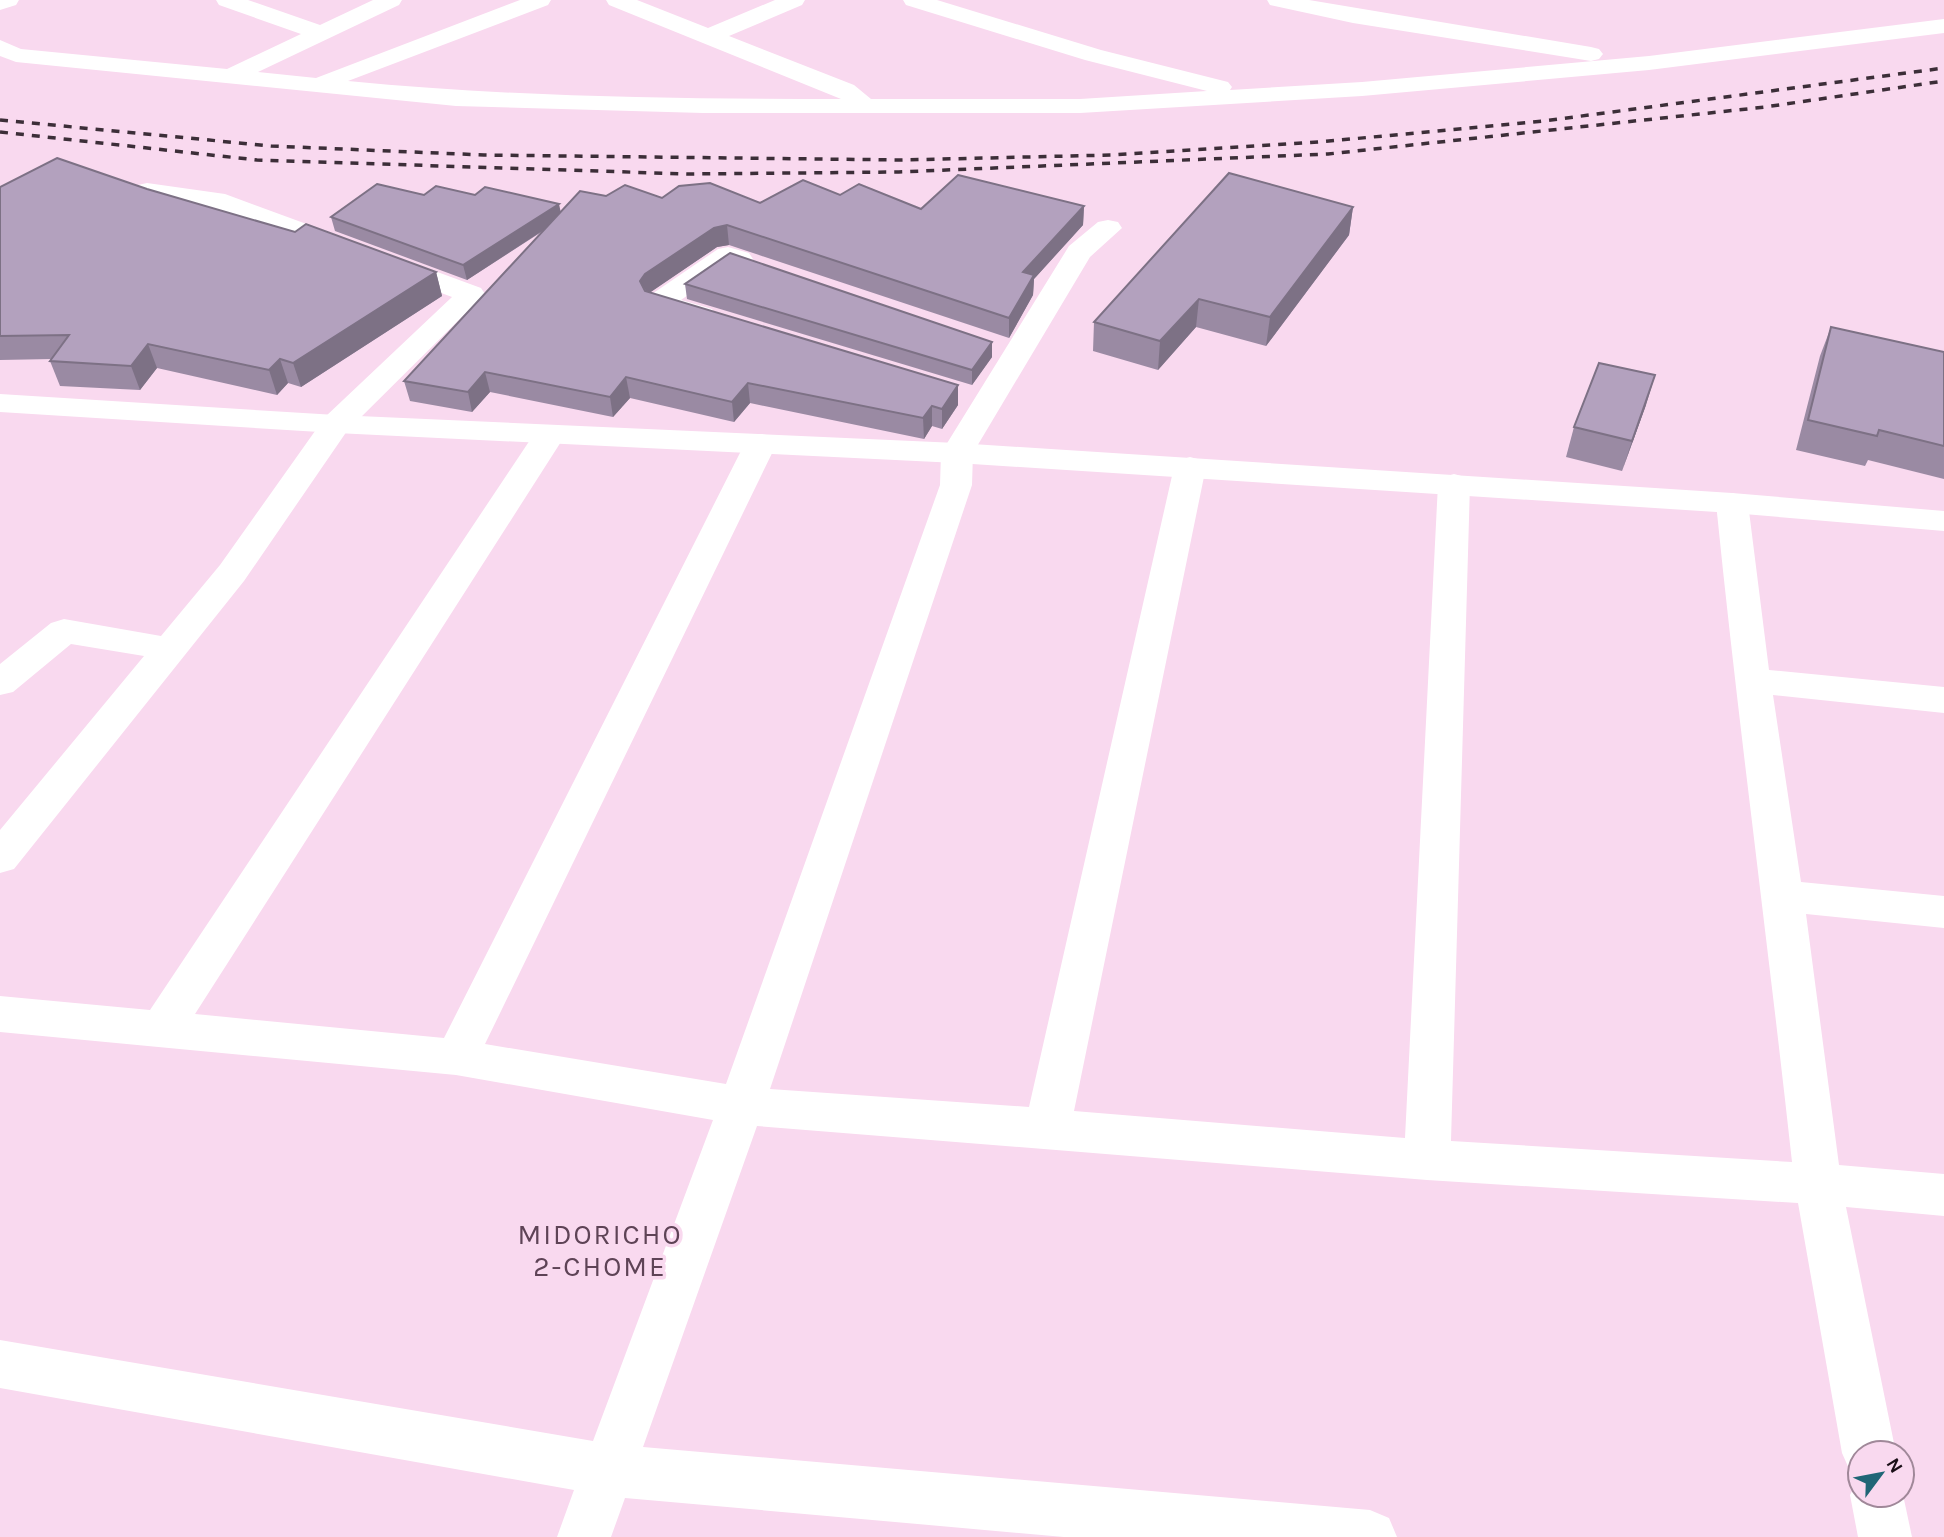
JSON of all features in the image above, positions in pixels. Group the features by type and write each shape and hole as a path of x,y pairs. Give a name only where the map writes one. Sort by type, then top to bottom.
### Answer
{"street":[{"path":"0,3 8,0"},
{"path":"227,0 320,33"},
{"path":"228,77 391,0"},
{"path":"315,85 540,0"},
{"path":"617,0 845,90 867,107"},
{"path":"707,37 794,0"},
{"path":"914,0 1093,55 1249,96"},
{"path":"1278,0 1360,8 1649,63"},
{"path":"0,47 16,55 456,99 703,106 1080,106 1362,89 1649,63 1944,26"},
{"path":"0,858 232,573 336,424 471,295 216,200 147,191"},
{"path":"584,1537 741,1107 956,485 957,453 975,398 1005,349 1079,252 1108,228"},
{"path":"725,322 659,302 728,255 768,269"},
{"path":"0,403 336,424 761,443 1190,467 1732,503 1944,521"},
{"path":"161,1030 550,434"},
{"path":"456,1057 761,443"},
{"path":"1047,1128 1190,467"},
{"path":"1427,1160 1454,484"},
{"path":"1732,503 1752,681 1783,896 1818,1184 1866,1439"},
{"path":"0,683 64,631 170,649"},
{"path":"1752,681 1944,700"},
{"path":"1783,896 1944,912"},
{"path":"0,1014 456,1057 741,1107 1047,1128 1427,1160 1818,1184 1944,1195"},
{"path":"0,1364 609,1470 1370,1537"},
{"path":"1880,1509 1885,1537"}],"building":[{"path":"57,158 147,189 295,232 306,224 436,272 293,363 280,359 269,370 148,344 131,366 50,361 69,335 0,336 0,187"},
{"path":"1229,173 1353,207 1270,317 1199,299 1160,341 1094,322"},
{"path":"958,175 1084,206 1023,272 1034,275 1009,318 727,225 714,228 645,274 640,281 645,291 958,385 942,409 932,406 923,418 748,383 732,402 626,377 610,397 485,372 468,392 404,381 580,191 606,196 625,185 662,198 679,186 710,183 760,203 803,180 840,195 859,184 921,209"},
{"path":"377,184 424,195 436,186 475,195 485,187 559,204 463,265 331,217"},
{"path":"730,253 992,342 972,370 685,284"},
{"path":"1831,327 1944,352 1944,446 1879,430 1877,436 1808,420"},
{"path":"1599,363 1655,375 1632,441 1574,427"}],"railway":[{"path":"0,120 271,146 484,155 902,160 1111,155 1319,142 1544,121 1944,68"},
{"path":"0,132 257,160 688,174 899,172 1328,154 1765,107 1944,81"}],"district":[{"name":"MIDORICHO 2-CHOME","path":"600,1250"}]}
